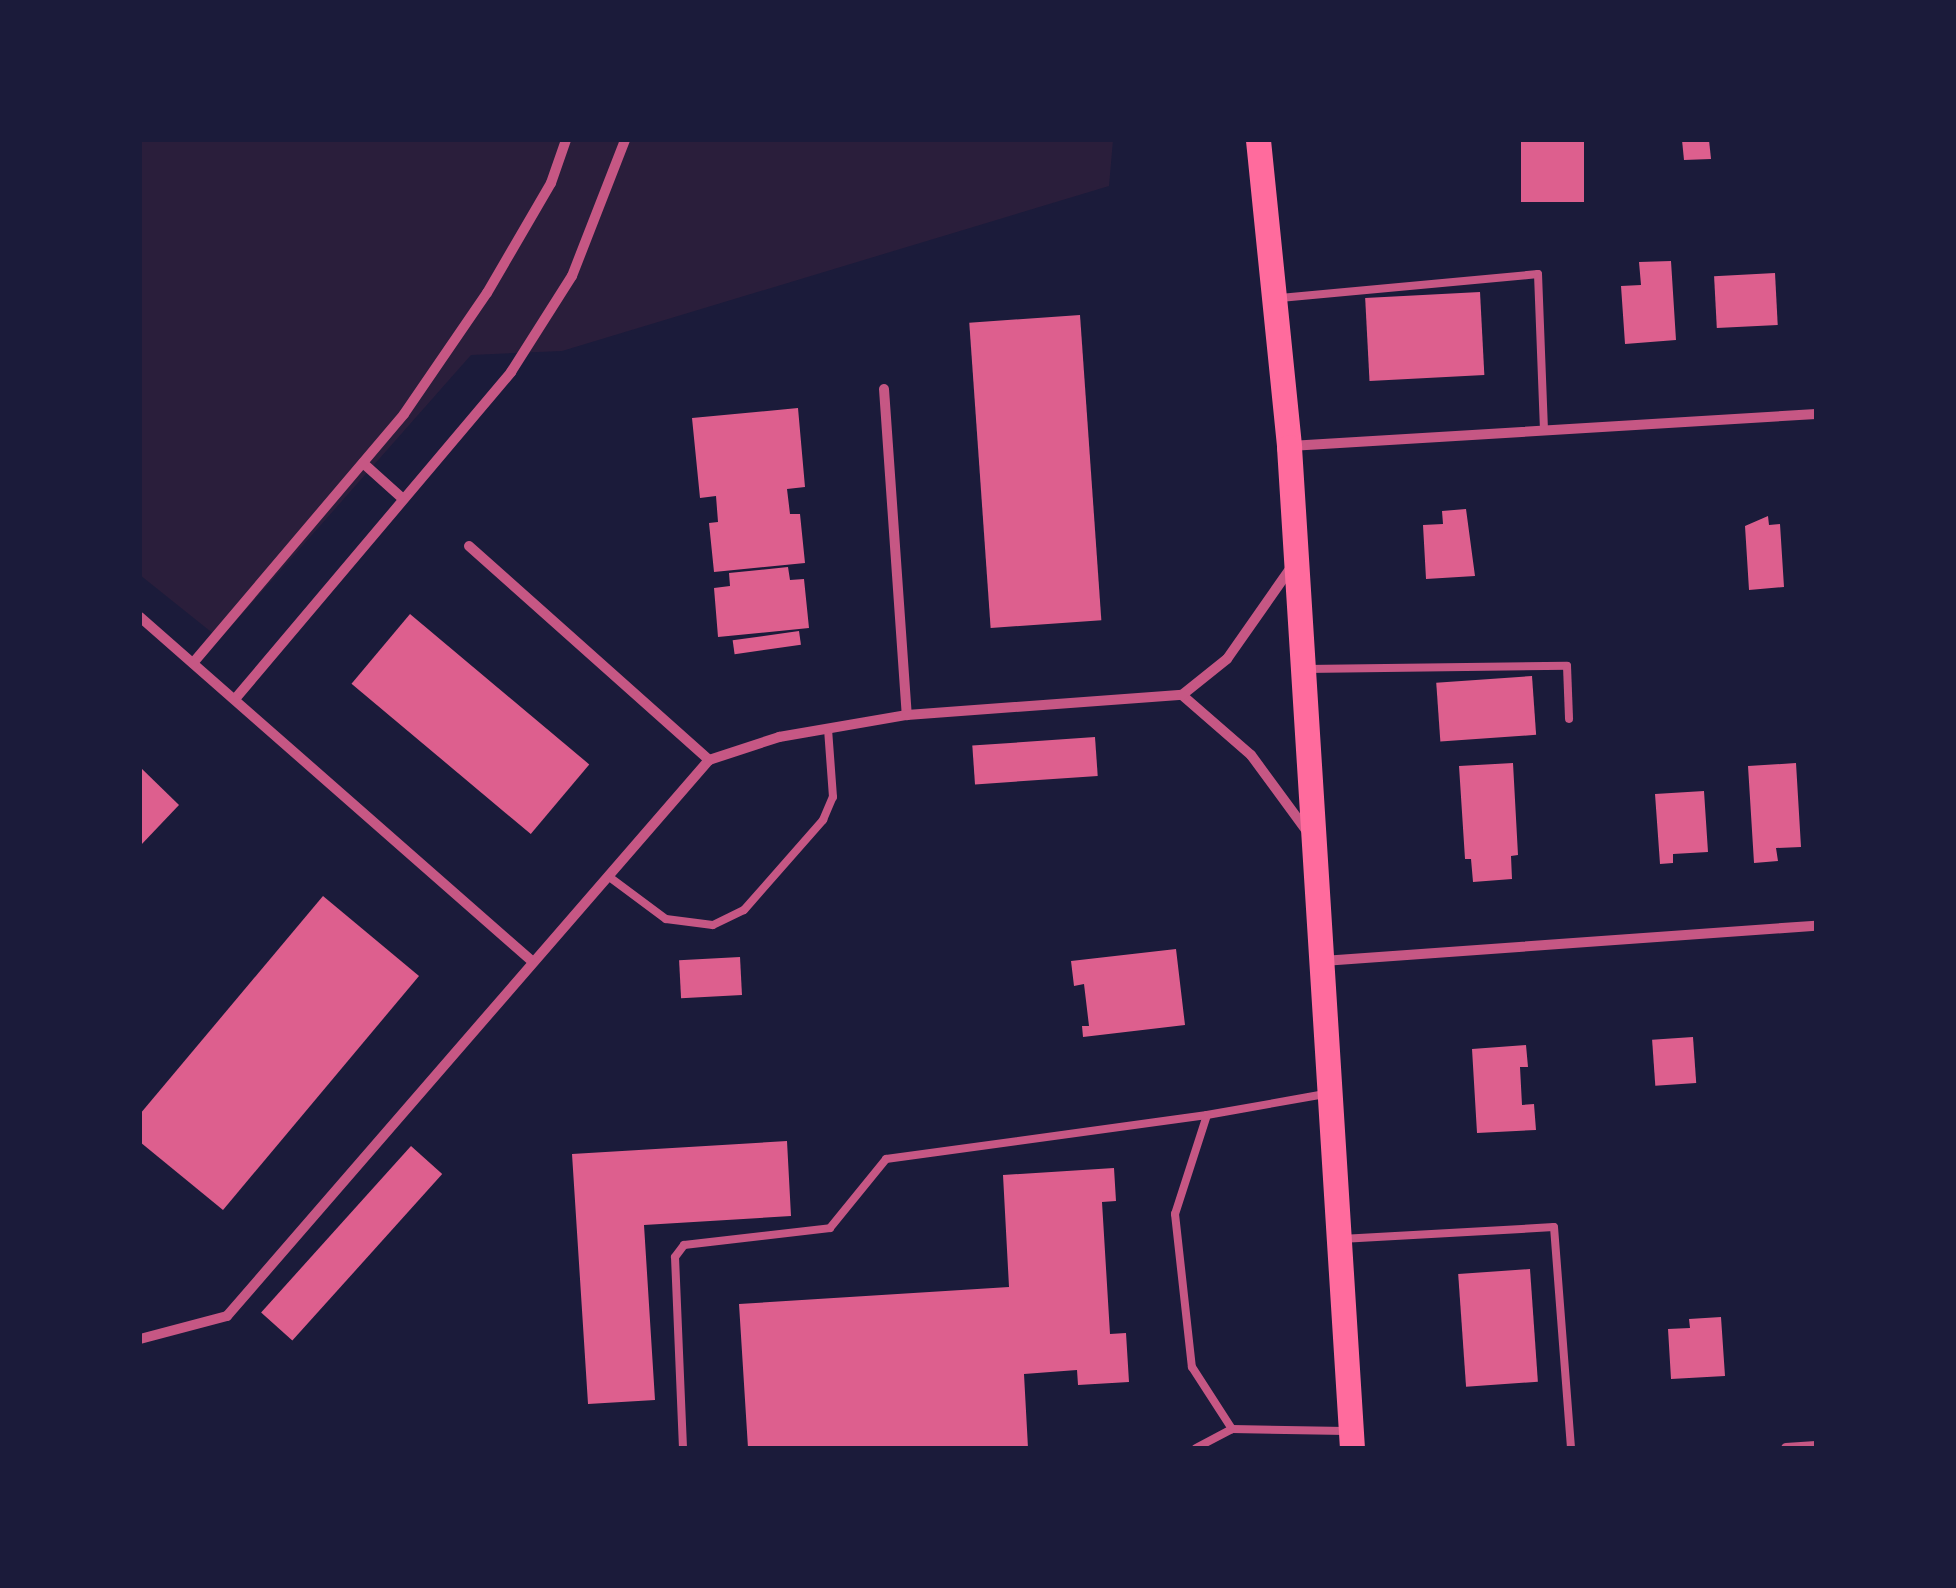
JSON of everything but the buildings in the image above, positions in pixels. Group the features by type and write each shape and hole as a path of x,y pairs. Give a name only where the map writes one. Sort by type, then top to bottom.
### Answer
{"main road":[{"path":"1258,140 1289,446 1293,565 1351,1440"}],"street":[{"path":"193,663 363,463 487,293 552,183 566,140"},
{"path":"235,699 511,372 572,276 625,140"},
{"path":"884,389 907,714"},
{"path":"1289,446 1816,414"},
{"path":"363,463 402,498"},
{"path":"470,546 708,760"},
{"path":"140,1339 227,1316 708,760 828,729 907,714 1182,695 1228,659 1293,565"},
{"path":"140,617 533,962"},
{"path":"1182,695 1251,754 1314,841"},
{"path":"1322,961 1816,926"},
{"path":"1786,1448 1816,1446"}],"lane":[{"path":"1272,298 1538,274 1544,430"},
{"path":"1301,669 1566,666 1569,719"},
{"path":"608,876 666,919 713,924 744,910 823,820 833,797 828,729"},
{"path":"683,1448 675,1258 684,1245 830,1228 886,1159 1207,1115 1328,1093"},
{"path":"1207,1115 1176,1214 1192,1367 1232,1429"},
{"path":"1340,1239 1554,1226 1571,1448"},
{"path":"1196,1448 1232,1429 1351,1440"}],"shaded area":[{"path":"140,140 1113,140 1109,186 562,351 471,355 220,639 140,575"}]}
